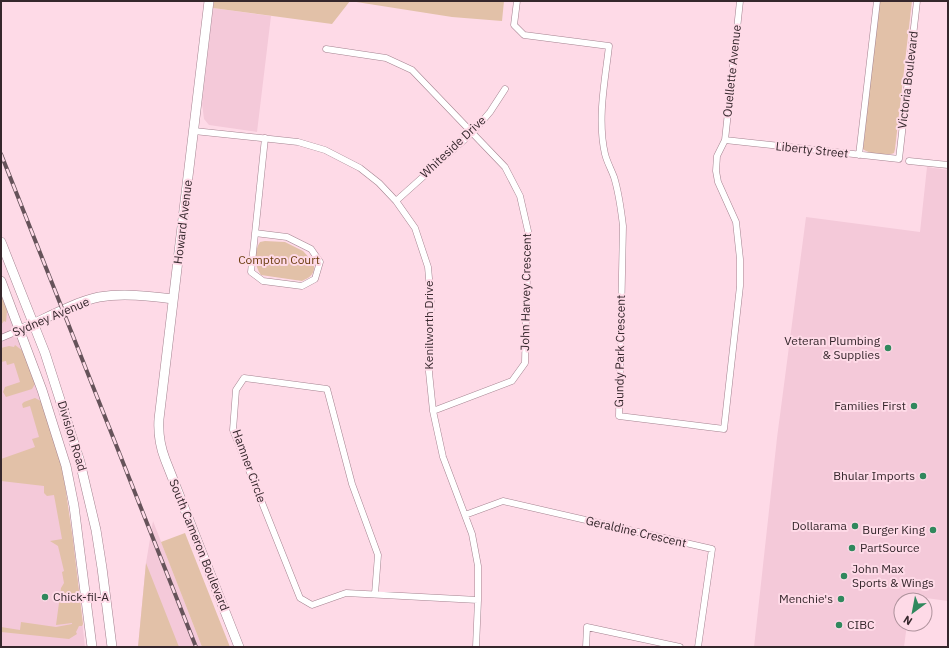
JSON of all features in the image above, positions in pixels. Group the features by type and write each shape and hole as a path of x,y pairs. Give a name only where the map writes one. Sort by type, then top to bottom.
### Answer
{"street":[{"name":"Howard Avenue","path":"160,443 159,419 209,1"},
{"name":"Gundy Park Crescent","path":"517,1 514,25 524,35 609,46 602,126 605,155 620,200 623,226 619,416 724,429 740,286 740,259 736,222 718,182 716,171 717,156 724,140"},
{"name":"Ouellette Avenue","path":"724,140 740,1"},
{"path":"859,155 877,1"},
{"name":"Victoria Boulevard","path":"899,159 917,1"},
{"name":"John Harvey Crescent","path":"326,48 386,58 412,70 505,167 520,196 528,231 525,363 512,381 433,411"},
{"name":"Whiteside Drive","path":"396,201 473,132 490,112 505,89"},
{"name":"Kenilworth Drive","path":"194,131 298,142 325,150 360,168 379,183 396,201 415,228 428,266 431,301 429,372 433,411 443,457 472,534 478,566 476,647"},
{"path":"255,233 287,237 311,249 320,262 315,279 302,286 263,280 251,272 255,233 265,138"},
{"name":"Liberty Street","path":"724,140 899,159"},
{"path":"910,161 948,165"},
{"name":"Division Road","path":"1,242 34,324 57,389 86,484 101,561 111,643"},
{"name":"Division Road","path":"1,281 49,410 66,466 74,506 92,644"},
{"name":"Sydney Avenue","path":"1,338 68,308 98,298 126,295 173,299"},
{"name":"Hamner Circle","path":"375,594 378,555 352,484 327,389 244,378 236,390 233,430 300,598 312,605 346,593 478,600"},
{"name":"South Cameron Boulevard","path":"160,443 239,647"},
{"name":"Geraldine Crescent","path":"465,514 503,501 712,549 698,647"},
{"path":"586,647 587,627 680,647"}],"shaded area":[{"path":"213,8 271,16 257,132 209,125 204,119 202,103"},
{"path":"927,167 948,170 948,601 933,599 933,592 893,592 893,632 906,632 904,647 754,647 777,438 806,217 920,232"},
{"path":"1,292 22,345 52,432 73,540 85,647 1,647"},
{"path":"153,521 202,647 138,647 146,563"}],"green space":[{"path":"214,1 350,1 332,24 213,8"},
{"path":"350,1 504,1 502,21 452,17"},
{"path":"879,1 912,1 895,149 894,153 887,154 873,153 863,149"},
{"name":"Compton Court","path":"260,242 285,242 303,251 314,263 312,274 302,281 261,275 256,263 256,254"},
{"path":"1,292 7,311 6,322 4,321 1,325"},
{"path":"15,345 23,351 35,384 32,389 6,397 3,392 5,387 20,382 14,363 7,365 6,361 1,362 1,348 9,346 14,347"},
{"path":"35,398 41,401 63,471 73,540 83,624 82,626 79,626 76,632 77,634 69,639 1,632 1,627 20,630 21,622 56,627 72,624 56,625 61,588 64,583 62,572 64,571 58,546 50,541 62,539 54,495 47,496 44,493 44,486 1,481 1,459 35,447 32,439 39,437 30,406 23,408 22,404"},
{"path":"185,533 230,647 202,647 161,542"},
{"path":"146,563 179,647 138,647"}],"railway":[{"path":"1,154 196,647"}],"place":[{"name":"Veteran Plumbing & Supplies","path":"888,348"},
{"name":"Families First","path":"914,406"},
{"name":"Bhular Imports","path":"923,476"},
{"name":"Dollarama","path":"855,526"},
{"name":"Burger King","path":"933,530"},
{"name":"PartSource","path":"852,548"},
{"name":"John Max Sports & Wings","path":"844,576"},
{"name":"Chick-fil-A","path":"45,597"},
{"name":"Menchie's","path":"841,599"},
{"name":"CIBC","path":"839,625"}]}
